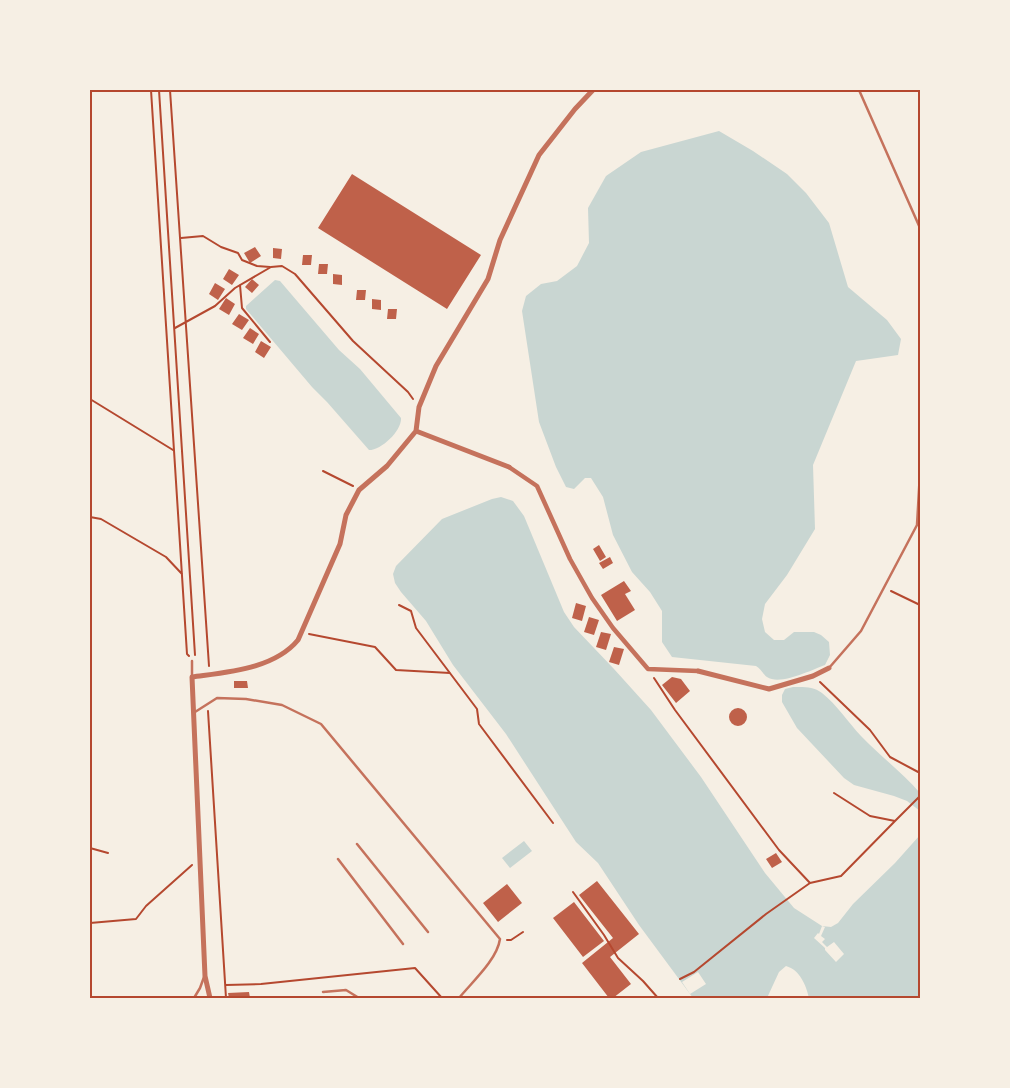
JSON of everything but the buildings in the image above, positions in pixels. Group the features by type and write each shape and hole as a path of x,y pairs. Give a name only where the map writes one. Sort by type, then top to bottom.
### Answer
{"street":[{"path":"210,998 205,976 192,677 264,664 292,648 302,632 340,544 346,515 359,490 387,466 416,431 419,407 436,366 488,279 500,240 539,155 593,90"},
{"path":"416,431 509,467 537,486 570,559 592,598 613,628 648,669 698,671 769,688 813,676 829,668"}],"lane":[{"path":"859,90 920,228"},
{"path":"829,668 861,631 917,525 920,472"},
{"path":"192,661 192,677"},
{"path":"194,713 217,698 246,699 282,705 321,724 500,939 499,947 493,957 459,998"},
{"path":"358,844 428,932"},
{"path":"338,859 403,944"},
{"path":"194,998 205,976"},
{"path":"323,992 346,990 359,998"}],"path":[{"path":"152,90 182,574 188,654 192,661"},
{"path":"160,90 196,654 192,661"},
{"path":"170,90 209,666"},
{"path":"181,238 203,236 221,247 238,253 242,260 257,266 282,266 295,274 353,342 408,392 419,407"},
{"path":"175,328 215,306 240,285 271,267"},
{"path":"240,285 242,308 270,342"},
{"path":"90,399 174,450"},
{"path":"323,470 359,490"},
{"path":"90,517 101,519 166,557 182,574"},
{"path":"885,587 920,605"},
{"path":"399,604 411,611 416,628 477,708 479,724 553,823"},
{"path":"302,632 375,647 396,670 450,673"},
{"path":"648,669 675,710 779,850 810,883"},
{"path":"813,676 870,730 890,757 920,773"},
{"path":"207,704 226,998"},
{"path":"834,794 870,816 895,821"},
{"path":"680,979 694,972 766,914 810,883 841,876 920,796"},
{"path":"90,848 108,853"},
{"path":"90,923 136,919 146,906 199,858"},
{"path":"573,892 618,958 658,998"},
{"path":"500,939 511,940 523,932"},
{"path":"226,985 261,984 415,968 442,998"}],"shaded area":[{"path":"719,131 787,174 806,193 829,223 848,287 887,320 901,339 898,355 856,361 813,465 815,529 787,575 765,604 762,619 765,632 774,640 784,640 794,632 814,632 821,635 829,642 830,655 825,665 780,680 767,677 756,666 672,657 662,642 662,611 650,592 632,572 613,535 603,497 591,478 585,478 574,489 566,487 556,467 539,422 522,311 526,296 541,284 557,281 577,266 589,243 588,208 606,176 641,152"},
{"path":"275,280 280,281 339,350 360,369 401,418 395,433 380,447 369,450 312,387 246,309 246,306"},
{"path":"501,497 513,501 524,516 564,612 574,627 651,710 701,777 765,873 794,908 822,926 831,927 838,923 853,904 895,863 920,835 920,998 809,998 799,974 786,966 779,972 767,998 693,998 639,925 598,863 576,842 506,734 453,665 426,621 395,583 393,574 396,566 442,519"},
{"path":"793,687 815,689 838,708 861,736 920,793 920,811 907,801 854,785 844,778 797,728 782,702 782,695 785,689"},
{"path":"524,841 532,851 510,868 502,858"}],"pier":[{"path":"822,926 825,927 821,936 825,939 822,942 827,947 834,942 844,954 836,962 814,938 819,934"},
{"path":"698,972 706,984 690,994 682,982"}]}
